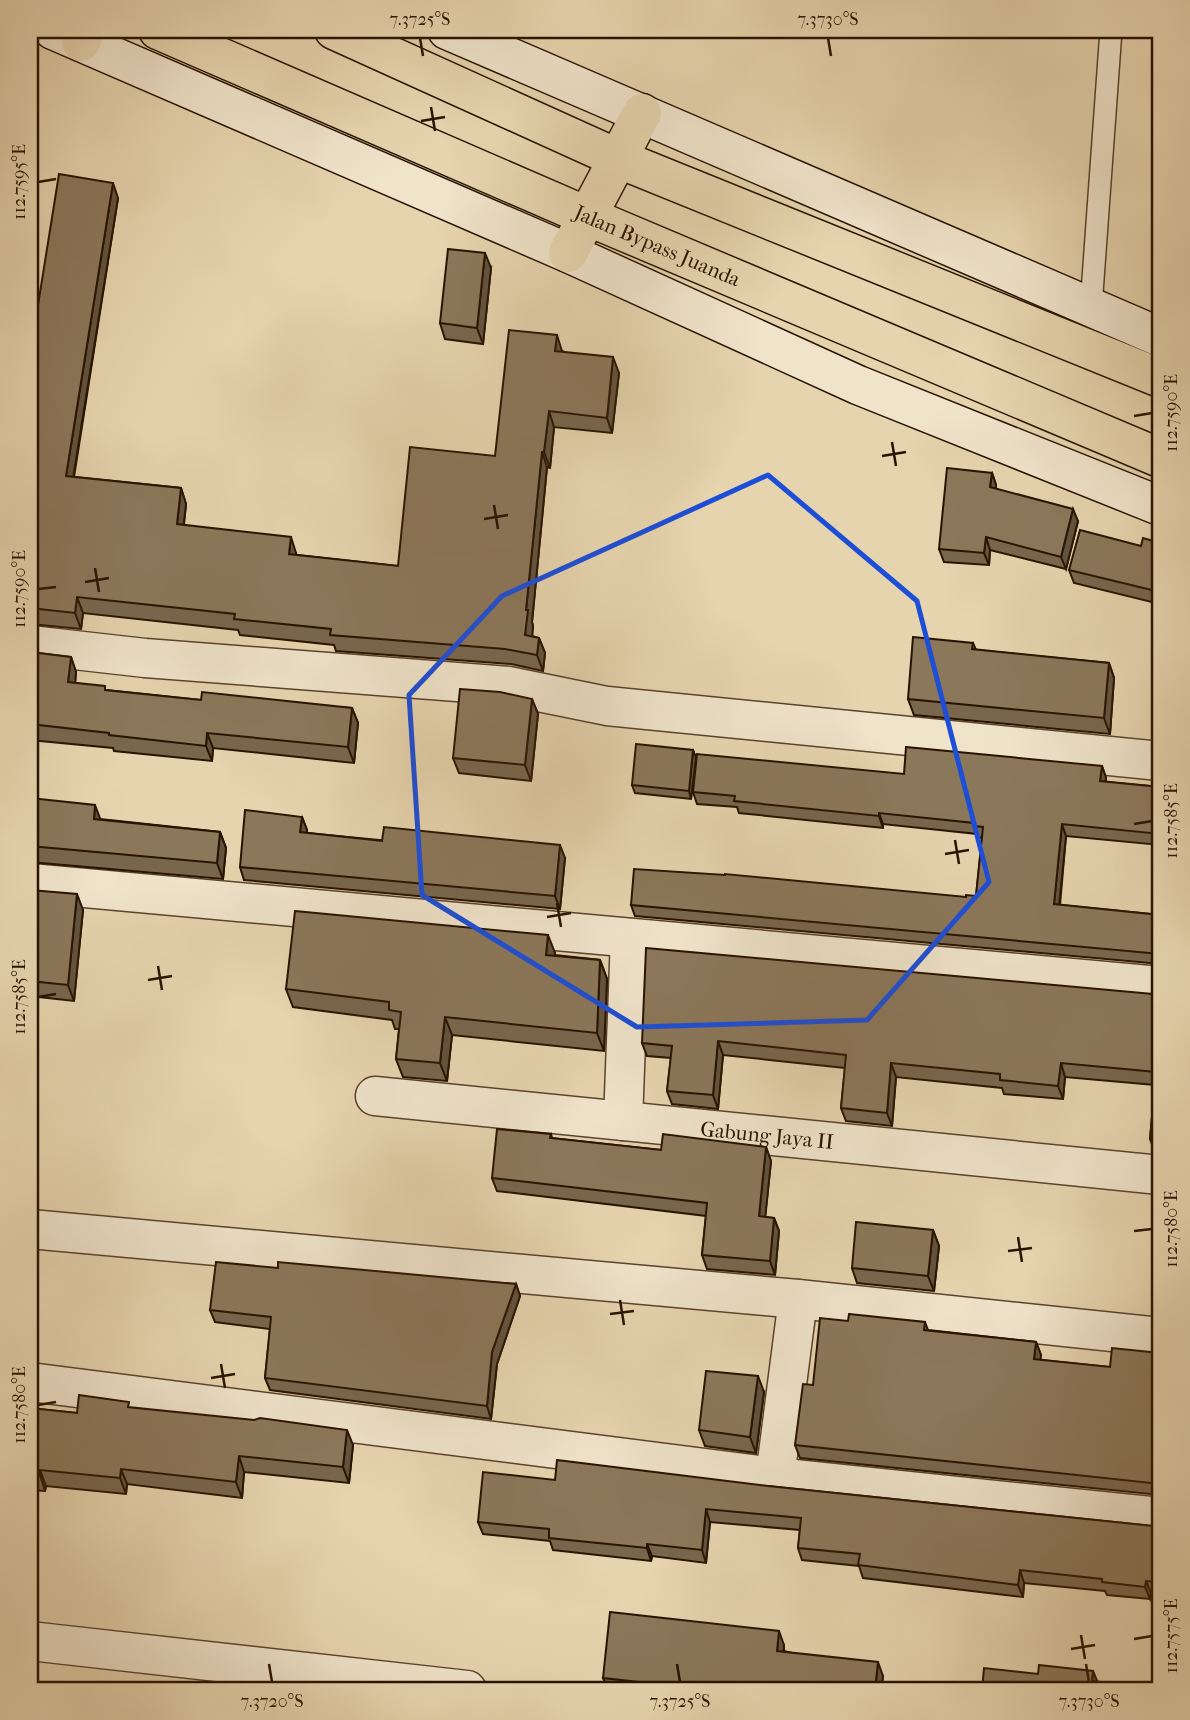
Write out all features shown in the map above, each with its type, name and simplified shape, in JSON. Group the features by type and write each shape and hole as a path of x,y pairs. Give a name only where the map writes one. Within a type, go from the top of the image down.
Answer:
{"highway":[{"name":"Jalan Bypass Juanda","path":"158,30 589,217 1160,458"},
{"path":"334,30 619,159 1160,378"},
{"path":"568,254 642,113"}],"street":[{"path":"447,30 1160,337"},
{"path":"73,34 858,385 1160,506"},
{"path":"30,645 145,658 509,686 607,706 1160,761"},
{"path":"30,883 1160,986"},
{"path":"623,1121 630,938"},
{"name":"Gabung Jaya II","path":"375,1096 1160,1175"},
{"path":"30,1229 797,1299 1160,1337"},
{"path":"775,1477 797,1299"},
{"path":"30,1382 775,1477 1160,1517"},
{"path":"30,1641 467,1690"}],"lane":[{"path":"1091,307 1111,30"}],"highlighted area":[{"path":"768,475 917,601 989,882 867,1020 637,1027 422,895 409,695 502,596"}],"building":[{"path":"59,174 113,183 66,476 181,488 177,524 291,537 289,554 398,566 410,447 495,456 509,330 557,335 555,351 613,357 607,418 549,411 542,452 526,610 525,635 539,638 537,655 505,649 330,635 331,629 234,619 235,614 77,597 75,613 30,608 30,355"},
{"path":"448,249 485,253 477,328 440,323"},
{"path":"947,468 992,473 990,487 1073,509 1061,557 986,537 984,553 939,549"},
{"path":"1080,530 1141,546 1143,538 1160,543 1160,592 1069,570"},
{"path":"913,637 973,643 972,649 1109,663 1104,718 908,699"},
{"path":"30,652 71,657 68,682 105,686 105,690 201,700 202,692 352,708 348,747 207,733 206,746 30,724"},
{"path":"460,689 500,692 532,699 525,765 453,758"},
{"path":"636,744 693,750 689,791 632,785"},
{"path":"906,747 1102,766 1100,781 1160,787 1160,834 1062,824 1054,904 1160,915 1160,954 631,905 634,869 725,874 976,896 983,827 974,826 974,823 734,801 735,796 693,792 697,754 904,774"},
{"path":"30,798 95,805 94,819 220,832 217,863 30,846"},
{"path":"245,810 302,817 300,832 382,841 384,827 560,845 555,896 240,867"},
{"path":"30,890 77,894 68,985 30,981"},
{"path":"295,911 548,935 546,955 600,960 597,1033 445,1017 440,1063 396,1059 401,1012 389,1010 389,1002 286,989"},
{"path":"646,948 1160,993 1160,1142 1150,1139 1156,1072 1061,1063 1058,1086 1000,1080 1000,1074 891,1063 887,1113 841,1108 846,1055 718,1041 713,1095 667,1091 672,1046 642,1043"},
{"path":"497,1129 551,1134 550,1138 661,1150 663,1134 766,1147 759,1216 774,1218 770,1261 702,1255 707,1203 492,1178"},
{"path":"856,1222 933,1230 928,1276 852,1268"},
{"path":"216,1262 278,1268 278,1262 516,1284 492,1352 487,1406 265,1378 271,1317 210,1310"},
{"path":"849,1314 925,1322 924,1330 1036,1342 1034,1359 1110,1367 1112,1348 1160,1353 1160,1484 795,1445 803,1384 813,1385 820,1318 848,1321"},
{"path":"706,1371 758,1376 750,1437 699,1430"},
{"path":"79,1395 129,1402 128,1407 254,1420 260,1418 347,1430 343,1467 239,1456 236,1482 121,1469 120,1478 40,1470 40,1475 30,1475 30,1408 77,1413"},
{"path":"557,1460 768,1486 1160,1525 1160,1582 1146,1581 1145,1587 1102,1582 1102,1579 1020,1570 1018,1585 858,1565 860,1554 798,1548 801,1518 706,1509 702,1550 647,1544 647,1548 549,1538 549,1529 478,1522 483,1472 555,1480"},
{"path":"610,1612 779,1631 777,1651 878,1662 875,1690 657,1690 657,1684 603,1678"},
{"path":"1039,1665 1093,1671 1092,1681 1160,1690 982,1690 984,1668 1038,1674"},
{"path":"189,1682 236,1687 235,1690 188,1690"}]}
